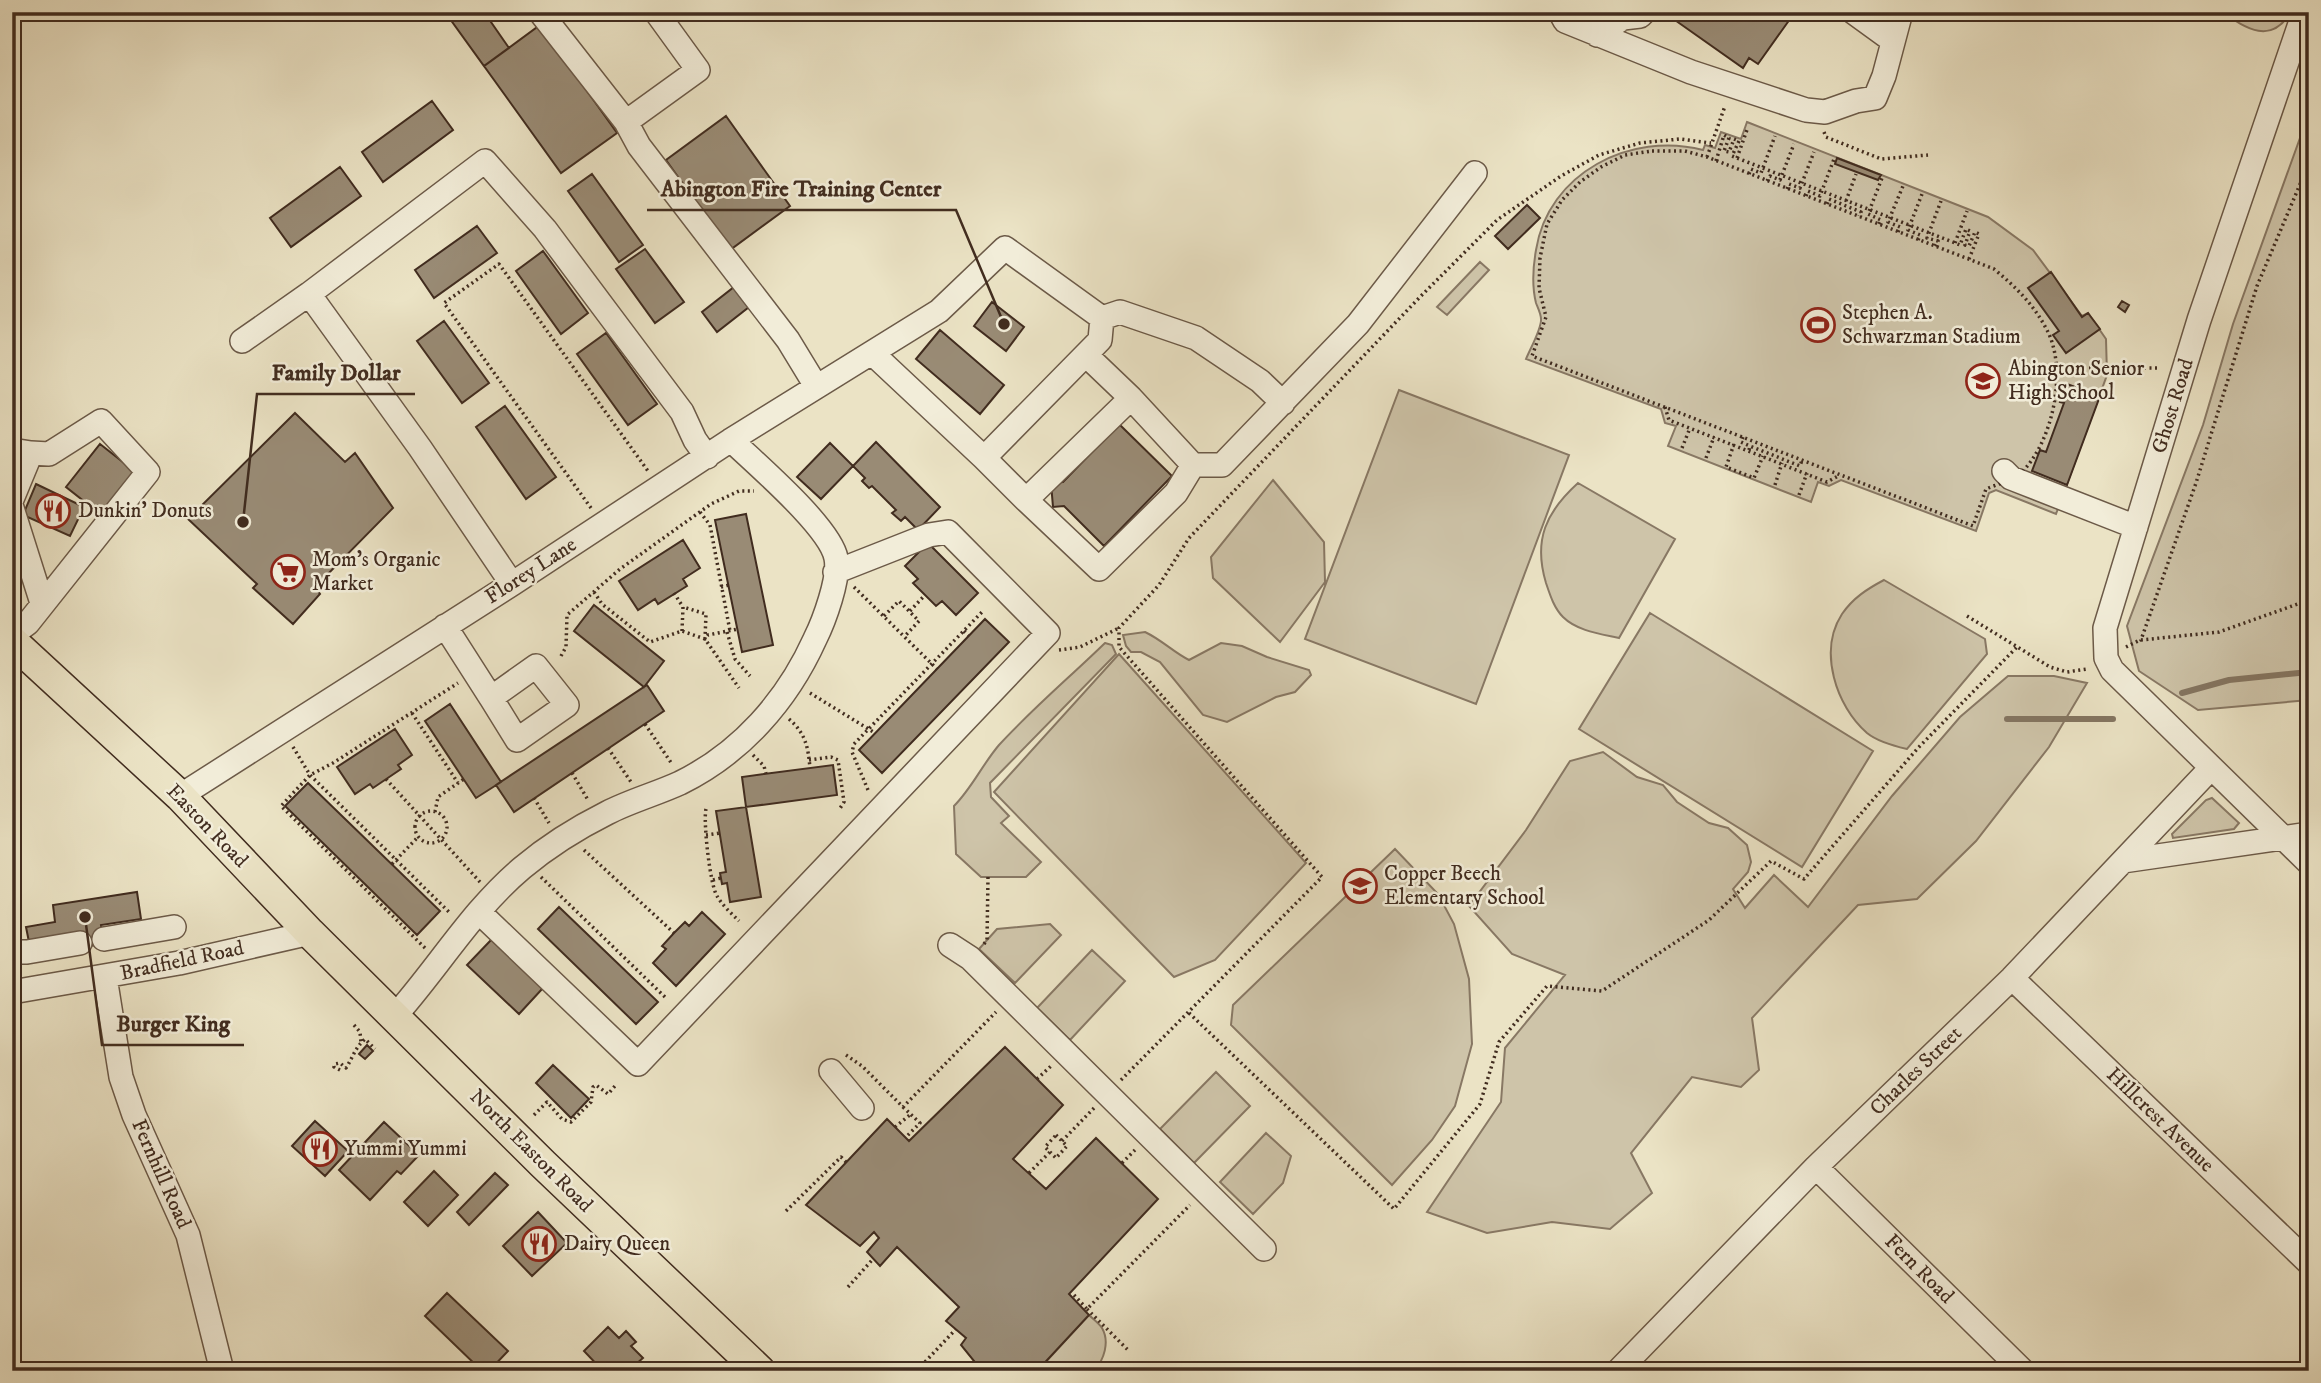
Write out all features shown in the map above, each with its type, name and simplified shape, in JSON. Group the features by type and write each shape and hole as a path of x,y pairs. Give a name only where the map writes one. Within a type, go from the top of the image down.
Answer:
{"main road":[{"name":"Easton Road","path":"12,641 180,796 310,933 395,1016"},
{"name":"North Easton Road","path":"395,1016 543,1164 756,1369"}],"street":[{"path":"540,12 626,122 639,146 788,340 816,386"},
{"path":"626,122 698,70 656,12"},
{"path":"1560,12 1565,20 1597,35 1691,72 1806,110 1825,112 1856,101 1875,98 1884,76 1901,12"},
{"path":"1597,35 1623,18 1640,16 1644,12"},
{"path":"1853,12 1894,41"},
{"name":"Ghost Road","path":"2304,12 2199,320 2105,628 2106,658 2112,670 2309,863"},
{"path":"243,341 485,161 545,229 616,323 682,412 695,440 707,457"},
{"path":"1086,355 1193,465 1222,465 1358,324 1475,173"},
{"name":"Florey Lane","path":"180,796 816,386 939,311 1005,248 1102,318"},
{"path":"309,294 420,448 512,584"},
{"path":"984,458 1100,341 1102,318 1120,312 1196,338 1260,381 1283,403"},
{"path":"877,349 1026,500 1099,569 1176,493 1193,465"},
{"path":"1026,500 1130,398"},
{"path":"12,499 21,452 49,454 101,421 148,472 28,623 12,635"},
{"path":"732,440 818,525 844,579"},
{"path":"2008,475 2136,527"},
{"path":"12,508 42,603"},
{"path":"395,1016 479,912 522,868 568,835 607,813 680,783 718,761 767,718 804,664 844,579 929,535 948,532 1048,633 638,1064 479,912"},
{"path":"445,626 491,698"},
{"name":"Charles Street","path":"1633,1366 1816,1167 2012,978 2211,768"},
{"path":"2123,861 2309,834"},
{"path":"104,939 174,927"},
{"name":"Bradfield Road","path":"12,992 105,977 310,933"},
{"path":"12,952 80,943"},
{"path":"950,945 970,958 1264,1249"},
{"name":"Fernhill Road","path":"105,977 121,1077 134,1115 188,1235 222,1371"},
{"name":"Hillcrest Avenue","path":"2012,978 2309,1262"},
{"path":"838,1063 862,1108"},
{"name":"Fern Road","path":"1816,1167 2023,1371"}],"path":[{"path":"1707,157 1726,104"},
{"path":"1737,158 1748,127"},
{"path":"1825,134 1881,159 1928,155"},
{"path":"1716,161 1724,135 1729,138 1724,151 1729,152 1734,139 1739,141 1732,156 1822,191 1861,212 1859,216"},
{"path":"1749,174 1751,169 1761,173 1775,136"},
{"path":"1028,654 1080,647 1119,628 1159,585 1189,538 1497,220 1561,176 1599,155 1640,143 1680,139 1711,143"},
{"path":"1768,181 1770,176 1780,180 1794,144"},
{"path":"1652,151 1685,151 1716,161 1994,269 2018,288 2034,307 2054,348 2057,389 2054,401 2040,444 2031,461 2019,475 2008,475 1986,489 1973,526 1532,356 1546,317 1539,288 1540,258 1547,224 1562,200 1580,181 1625,155 1652,151"},
{"path":"1787,189 1789,184 1800,188 1814,152"},
{"path":"1806,196 1808,191 1820,196 1834,159 1836,160"},
{"path":"2141,640 2196,483 2257,286 2309,163"},
{"path":"1845,203 1856,174"},
{"path":"1879,224 1881,219 1868,214 1882,178 1880,177"},
{"path":"1898,232 1900,227 1888,222 1903,186"},
{"path":"1918,240 1920,235 1908,230 1922,194"},
{"path":"1827,204 1829,199 1870,209 1960,245 1966,229 1970,231 1965,245 1969,246 1975,232 1979,234 1969,259"},
{"path":"1935,246 1938,242 1927,238 1941,201"},
{"path":"1955,243 1967,211"},
{"path":"591,508 444,303 499,264 648,471"},
{"path":"2056,368 2160,368"},
{"path":"1665,407 1669,420 1800,466 1802,460"},
{"path":"1682,448 1690,428"},
{"path":"1706,458 1714,437"},
{"path":"1743,438 1741,442 1763,456 1828,482 1840,475"},
{"path":"1734,444 1726,467 1754,478 1763,456"},
{"path":"1775,485 1782,463"},
{"path":"1799,495 1807,473"},
{"path":"561,656 566,647 567,615 593,592 711,504 739,491 760,491"},
{"path":"700,513 710,526 735,659 750,676"},
{"path":"844,579 937,669"},
{"path":"721,587 729,585"},
{"path":"593,592 601,604 650,642 682,631 705,639"},
{"path":"674,593 683,607 682,631"},
{"path":"909,611 925,595"},
{"path":"2126,647 2141,640 2219,632 2309,600"},
{"path":"884,616 899,601 919,621 905,636"},
{"path":"683,607 706,614 705,639 738,688"},
{"path":"868,790 852,752 854,744 982,612"},
{"path":"1967,616 2050,667 2067,672 2087,669"},
{"path":"1062,1140 1322,877 1119,647 1119,628"},
{"path":"705,639 708,635 738,629"},
{"path":"964,631 969,636"},
{"path":"1189,1012 1394,1209 1480,1104 1499,1042 1547,986 1602,991 1709,920 1771,860 1804,879 1918,748 2017,647"},
{"path":"426,949 281,806 310,775 475,673"},
{"path":"808,692 875,733"},
{"path":"901,695 907,701"},
{"path":"412,713 458,783"},
{"path":"787,718 799,728 807,741 810,768"},
{"path":"645,724 673,766"},
{"path":"291,743 310,775 453,915"},
{"path":"608,748 632,784"},
{"path":"752,754 764,766 766,774"},
{"path":"809,760 831,757 838,760 844,802 839,810"},
{"path":"572,773 590,804"},
{"path":"386,779 482,884"},
{"path":"435,812 438,797 464,779"},
{"path":"534,798 552,828"},
{"path":"706,808 706,835 715,894 739,921"},
{"path":"427,811 442,816 447,830 441,839 432,844 418,837 414,827 420,815 427,811"},
{"path":"706,835 720,833"},
{"path":"392,864 418,837"},
{"path":"583,848 674,933"},
{"path":"541,877 666,998"},
{"path":"979,949 987,940 988,877"},
{"path":"713,880 721,878"},
{"path":"902,1107 1010,998"},
{"path":"354,1025 360,1032 360,1043"},
{"path":"341,1070 332,1065 337,1062 346,1068 354,1056 355,1048 365,1039 374,1049"},
{"path":"838,1063 862,1066 920,1123 906,1137"},
{"path":"534,1115 547,1102 562,1119 571,1122 591,1102 596,1084 608,1094 615,1086"},
{"path":"895,1127 911,1114"},
{"path":"1056,1135 1067,1146 1056,1158 1050,1152 1045,1147 1056,1135"},
{"path":"1029,1173 1050,1152"},
{"path":"786,1211 841,1157 846,1162"},
{"path":"1087,1309 1204,1190"},
{"path":"848,1287 873,1259"},
{"path":"1074,1295 1129,1351"},
{"path":"925,1362 956,1329"}],"shaded area":[{"path":"2222,12 2291,12 2275,28 2258,31"},
{"path":"2309,113 2309,700 2198,710 2139,671 2127,626 2203,425 2233,324"},
{"name":"Stephen A. Schwarzman Stadium","path":"1747,122 1988,217 2033,250 2082,316 2088,313 2106,339 2107,375 2056,514 1996,490 1989,493 1976,531 1841,480 1829,486 1818,482 1811,502 1668,446 1676,426 1665,423 1661,409 1526,359 1541,323 1534,290 1536,250 1544,223 1557,199 1575,180 1597,164 1622,153 1648,147 1676,146 1703,150 1705,145 1715,148 1721,132 1741,139"},
{"path":"1480,262 1489,270 1447,315 1437,307"},
{"path":"1399,390 1569,455 1476,704 1305,639"},
{"path":"1273,480 1324,542 1325,582 1280,642 1213,578 1211,557"},
{"path":"1578,483 1675,539 1619,638 1575,626 1563,617 1553,601 1542,568 1542,540 1550,516"},
{"path":"1884,580 1985,639 1987,654 1907,749 1876,739 1856,722 1839,693 1831,661 1831,644 1842,614 1861,594"},
{"path":"1650,613 1873,751 1802,867 1579,729"},
{"path":"1145,632 1189,660 1221,643 1242,646 1309,670 1311,675 1295,692 1276,697 1227,722 1203,715 1160,662 1141,652 1131,652 1123,635"},
{"path":"1105,643 1112,645 1116,654 990,783 991,797 1009,816 1001,823 1041,862 1026,877 981,877 956,854 954,806 999,745"},
{"path":"1119,654 1306,863 1215,960 1174,977 994,792"},
{"path":"2008,676 2054,676 2087,683 2049,747 1976,841 1917,899 1858,905 1752,1018 1759,1070 1741,1087 1692,1077 1631,1153 1652,1193 1610,1229 1552,1222 1487,1233 1427,1212 1501,1102 1505,1048 1565,975 1512,954 1469,906 1526,830 1570,761 1603,752 1637,777 1663,785 1677,802 1709,823 1728,828 1747,845 1751,862 1748,872 1733,889 1745,908 1774,875 1808,907 1892,796 1960,717"},
{"path":"2212,798 2239,823 2234,829 2173,838 2172,834 2206,800"},
{"path":"1395,849 1438,894 1454,924 1469,979 1472,1044 1455,1106 1432,1140 1392,1185 1231,1025 1233,1005"},
{"path":"1050,924 1061,935 1015,983 979,949 997,929"},
{"path":"1092,950 1125,981 1070,1040 1037,1008"},
{"path":"1216,1072 1250,1106 1194,1163 1160,1129"},
{"path":"1266,1133 1291,1156 1283,1183 1253,1214 1220,1182"},
{"path":"1089,1315 1101,1326 1106,1339 1105,1351 1098,1367 1094,1371 1047,1371 1042,1366"}],"building":[{"path":"445,12 484,12 509,48 484,66"},
{"path":"1675,12 1795,12 1758,64 1749,58 1743,68 1672,18"},
{"path":"540,25 617,133 561,173 484,66"},
{"path":"432,101 453,130 383,182 362,152"},
{"path":"726,116 790,206 730,250 666,160"},
{"path":"1837,158 1881,175 1878,180 1835,164"},
{"path":"340,167 361,196 291,247 270,218"},
{"path":"592,174 643,245 619,262 568,191"},
{"path":"1527,205 1540,218 1508,249 1495,236"},
{"path":"477,226 497,253 434,298 415,270"},
{"path":"645,249 684,302 655,323 616,269"},
{"path":"543,251 588,313 561,334 516,271"},
{"path":"2051,272 2082,317 2088,313 2100,329 2066,353 2053,335 2059,331 2028,288"},
{"path":"734,287 749,307 717,332 702,312"},
{"path":"2122,301 2129,305 2125,312 2118,307"},
{"path":"992,302 1024,327 1006,351 974,326"},
{"path":"444,321 489,383 462,403 417,341"},
{"path":"940,330 1004,385 980,414 916,359"},
{"path":"606,333 657,404 628,425 577,354"},
{"path":"2067,384 2100,396 2067,485 2032,471 2040,450 2046,452 2064,403 2060,402"},
{"path":"505,406 556,477 526,499 476,427"},
{"path":"295,413 345,462 355,453 393,508 315,587 320,594 293,624 253,588 257,584 188,519"},
{"path":"1119,424 1172,476 1104,546 1064,506 1053,507 1051,483 1063,482"},
{"path":"876,442 940,507 918,530 905,517 901,521 892,513 896,510 872,486 869,488 862,481 865,478 853,466"},
{"path":"830,443 853,466 821,499 797,477"},
{"path":"100,444 138,474 104,517 66,487"},
{"name":"Dunkin' Donuts","path":"36,484 84,507 70,536 23,515"},
{"path":"746,514 773,645 742,652 715,520"},
{"path":"683,540 700,568 683,579 687,586 658,604 655,599 638,610 619,581"},
{"path":"928,543 978,593 956,615 942,601 936,606 913,583 918,579 905,566"},
{"path":"594,605 664,661 644,687 574,631"},
{"path":"985,619 1009,642 882,773 859,750"},
{"path":"647,685 664,711 514,812 496,785"},
{"path":"450,704 501,782 476,798 425,721"},
{"path":"395,729 412,755 398,765 401,769 373,788 370,784 355,794 337,767"},
{"path":"833,765 837,795 746,807 742,777"},
{"path":"308,783 440,911 417,935 285,806"},
{"path":"746,807 761,897 730,902 727,883 722,884 720,873 726,872 716,811"},
{"path":"137,892 141,919 101,925 104,944 81,947 29,942 26,927 55,922 53,905"},
{"path":"559,907 658,1002 636,1024 538,929"},
{"path":"702,912 725,934 676,986 653,963 666,949 662,946 674,933 685,922 689,926"},
{"path":"492,939 543,988 519,1014 467,965"},
{"path":"367,1045 373,1051 365,1059 359,1054"},
{"path":"1005,1047 1063,1105 1013,1159 1046,1189 1096,1138 1158,1199 1069,1294 1089,1315 1037,1371 982,1371 961,1345 966,1338 946,1321 959,1307 897,1247 880,1266 867,1252 879,1238 874,1232 860,1246 806,1205 887,1119 909,1141"},
{"path":"553,1065 589,1099 571,1118 536,1083"},
{"name":"Yummi Yummi","path":"315,1121 348,1151 325,1176 292,1146"},
{"path":"384,1122 419,1155 401,1174 397,1171 370,1200 339,1170"},
{"path":"434,1171 458,1195 428,1226 404,1202"},
{"path":"495,1173 508,1185 469,1225 457,1212"},
{"path":"538,1212 567,1243 532,1276 503,1246"},
{"path":"447,1293 508,1351 489,1371 482,1371 425,1316"},
{"path":"608,1327 619,1338 626,1331 636,1342 631,1346 643,1358 635,1365 639,1371 603,1371 584,1351"}],"waterway":[{"path":"2182,693 2229,680 2309,672"},
{"path":"2007,719 2113,719"}],"place":[{"name":"Abington Fire Training Center","path":"1004,324"},
{"name":"Stephen A. Schwarzman Stadium","path":"1818,325"},
{"name":"Abington Senior High School","path":"1983,381"},
{"name":"Dunkin' Donuts","path":"53,511"},
{"name":"Family Dollar","path":"243,522"},
{"name":"Mom's Organic Market","path":"288,572"},
{"name":"Copper Beech Elementary School","path":"1360,886"},
{"name":"Burger King","path":"85,917"},
{"name":"Yummi Yummi","path":"320,1149"},
{"name":"Dairy Queen","path":"539,1244"}]}
